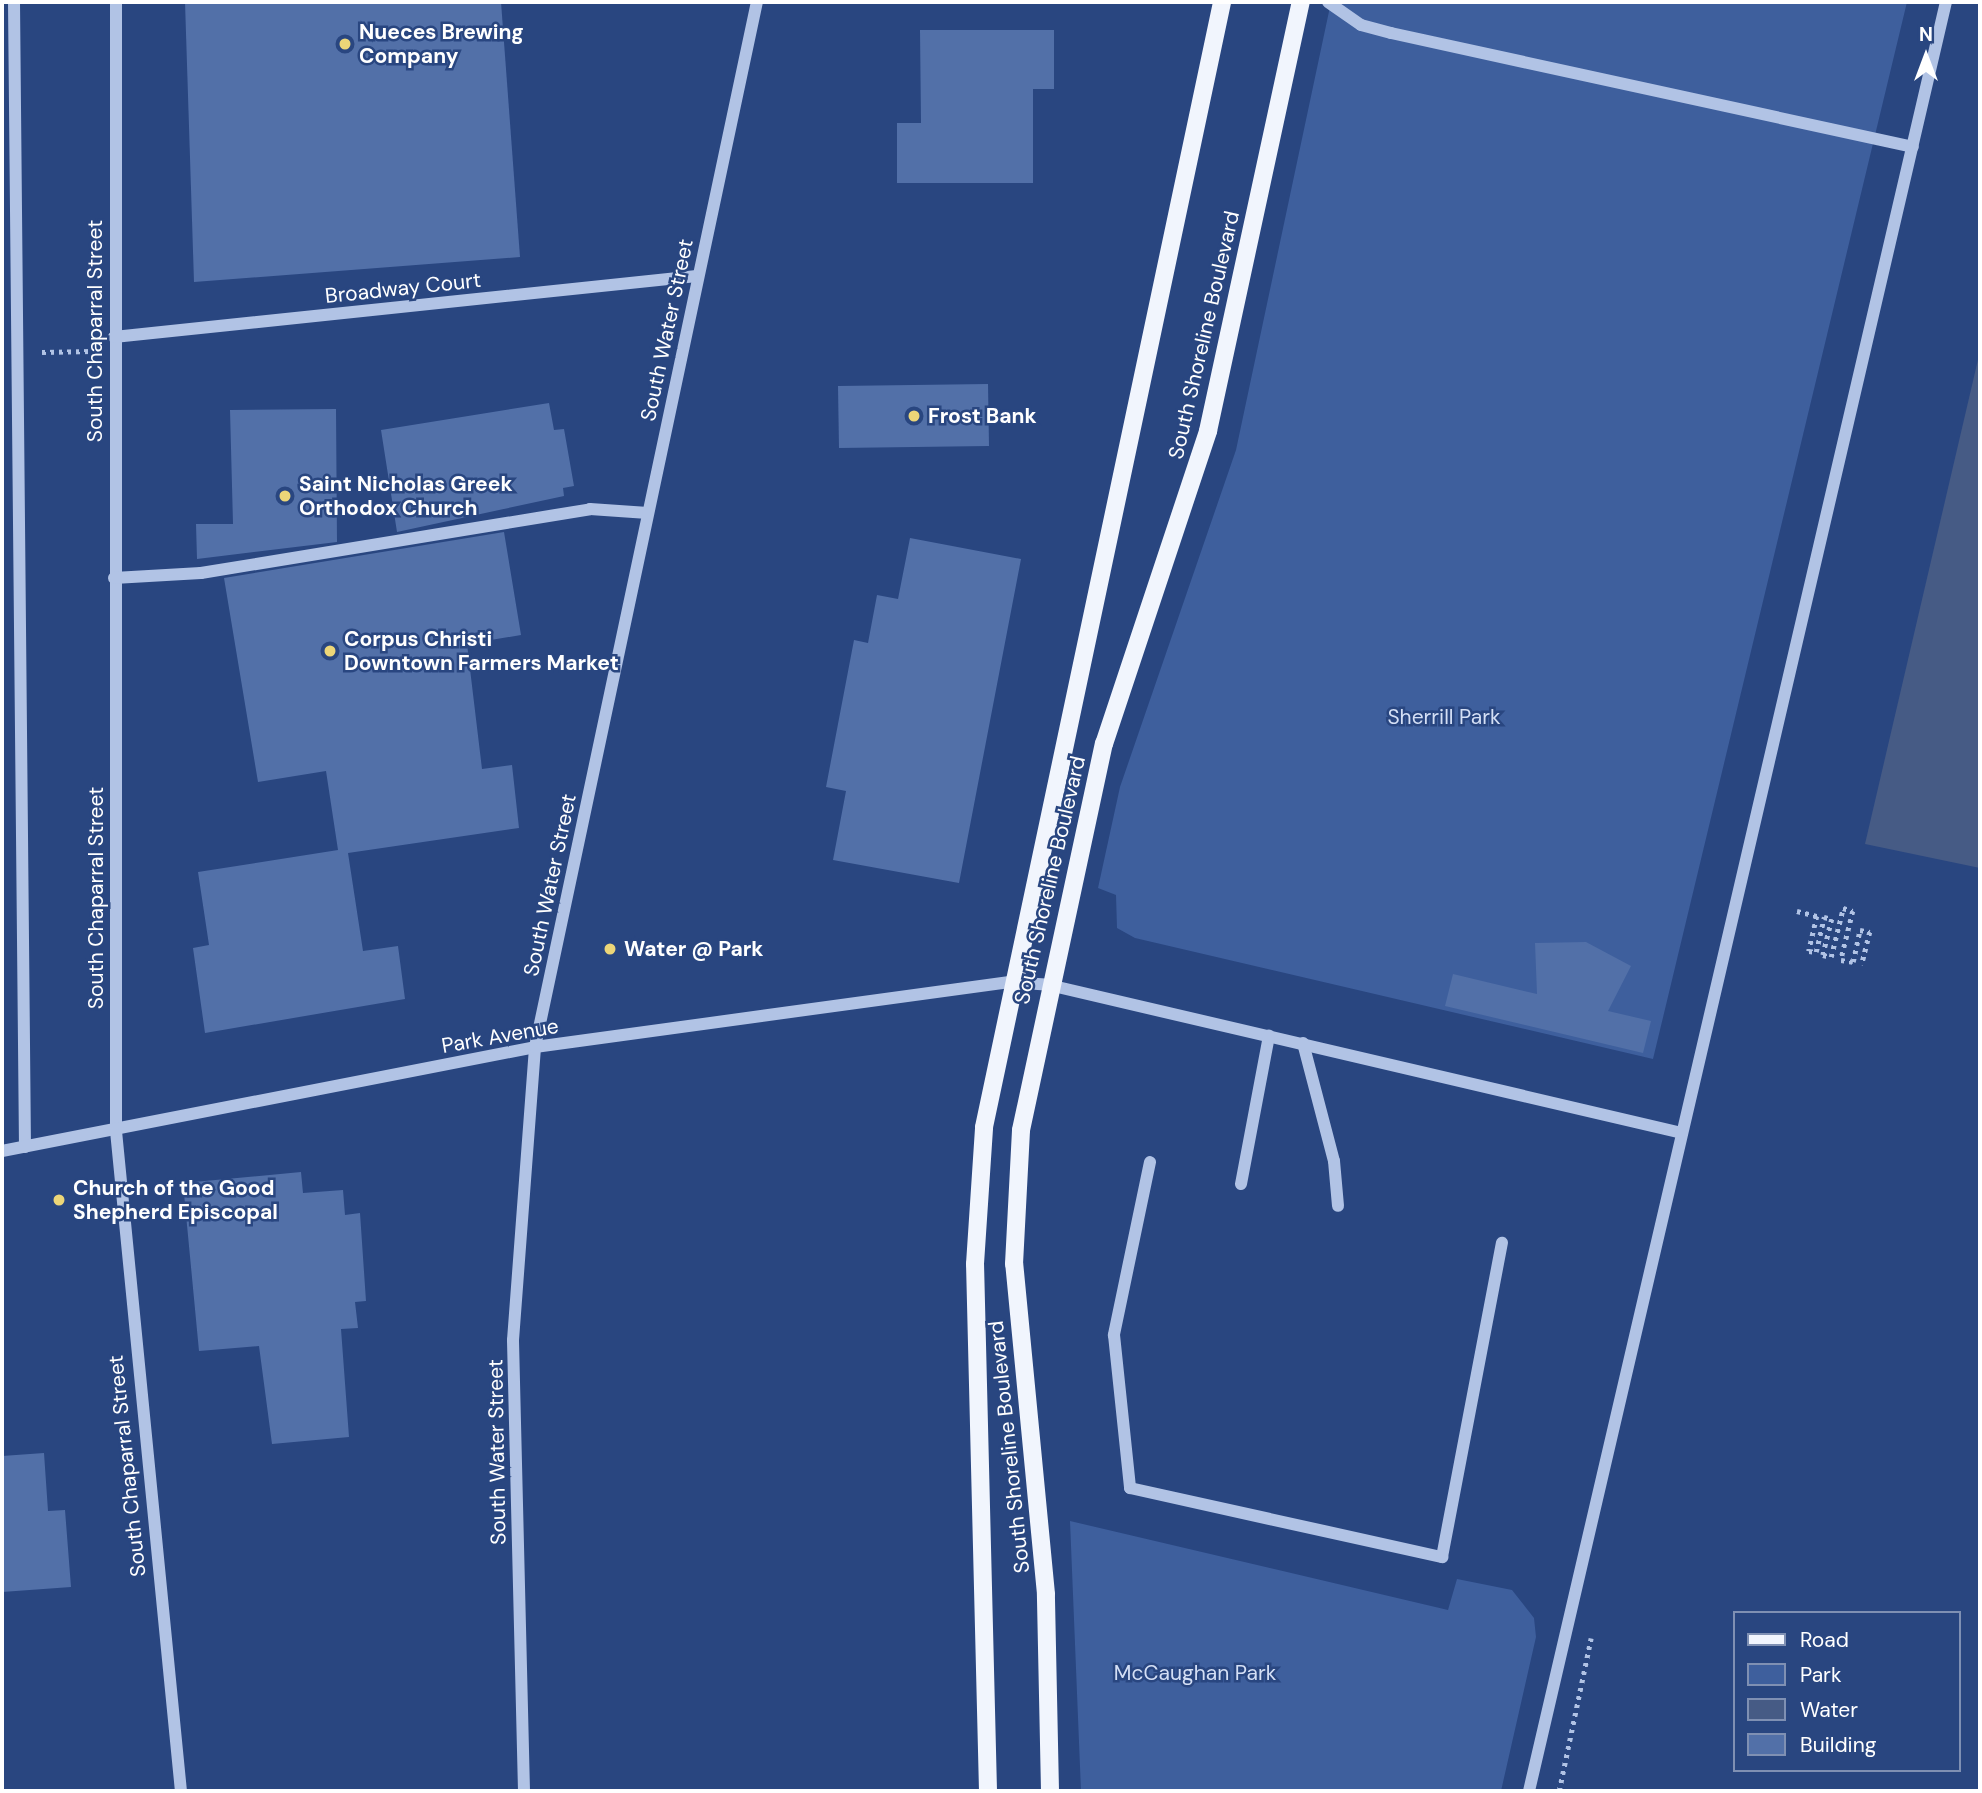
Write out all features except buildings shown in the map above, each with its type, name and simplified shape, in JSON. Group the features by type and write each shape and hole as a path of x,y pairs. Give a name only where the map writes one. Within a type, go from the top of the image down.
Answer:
{"main road":[{"name":"South Shoreline Boulevard","path":"988,1791 976,1237 984,1127 1010,982 1222,2"},
{"name":"South Shoreline Boulevard","path":"1050,1791 1046,1594 1012,1203 1049,985 1104,744 1208,431 1301,2"}],"street":[{"path":"14,2 24,1147"},
{"name":"South Chaparral Street","path":"116,2 116,1131 181,1791"},
{"name":"South Water Street","path":"524,1791 513,1340 535,1047 757,2"},
{"path":"1328,2 1362,25 1391,33 1913,147"},
{"path":"1529,1791 1946,2"},
{"name":"Broadway Court","path":"114,344 697,276"},
{"path":"114,578 201,573 586,510 648,513"},
{"name":"Park Avenue","path":"2,1150 116,1131 535,1047 1010,982 1049,985 1682,1133"},
{"path":"1241,1184 1269,1036"},
{"path":"1303,1044 1334,1161 1338,1206"},
{"path":"1150,1163 1114,1335 1130,1489 1442,1557 1502,1243"}],"path":[{"path":"17,352 114,344"},
{"path":"1797,911 1817,916 1808,951 1816,952 1824,917 1832,919 1823,955 1831,957 1843,908 1853,911 1842,960 1853,962 1860,930 1870,932 1862,965"}],"green space":[{"name":"Sherrill Park","path":"1331,2 1907,2 1653,1059 1135,938 1117,928 1116,895 1098,888 1120,787 1236,450"},
{"name":"McCaughan Park","path":"1070,1521 1448,1610 1457,1579 1512,1590 1534,1618 1536,1637 1501,1791 1081,1791"}],"water":[{"path":"1980,351 1980,868 1865,844"}],"place":[{"name":"Nueces Brewing Company","path":"345,44"},
{"name":"Frost Bank","path":"914,416"},
{"name":"Saint Nicholas Greek Orthodox Church","path":"285,496"},
{"name":"Corpus Christi Downtown Farmers Market","path":"330,651"},
{"name":"Water @ Park","path":"610,949"},
{"name":"Church of the Good Shepherd Episcopal","path":"59,1200"}]}
